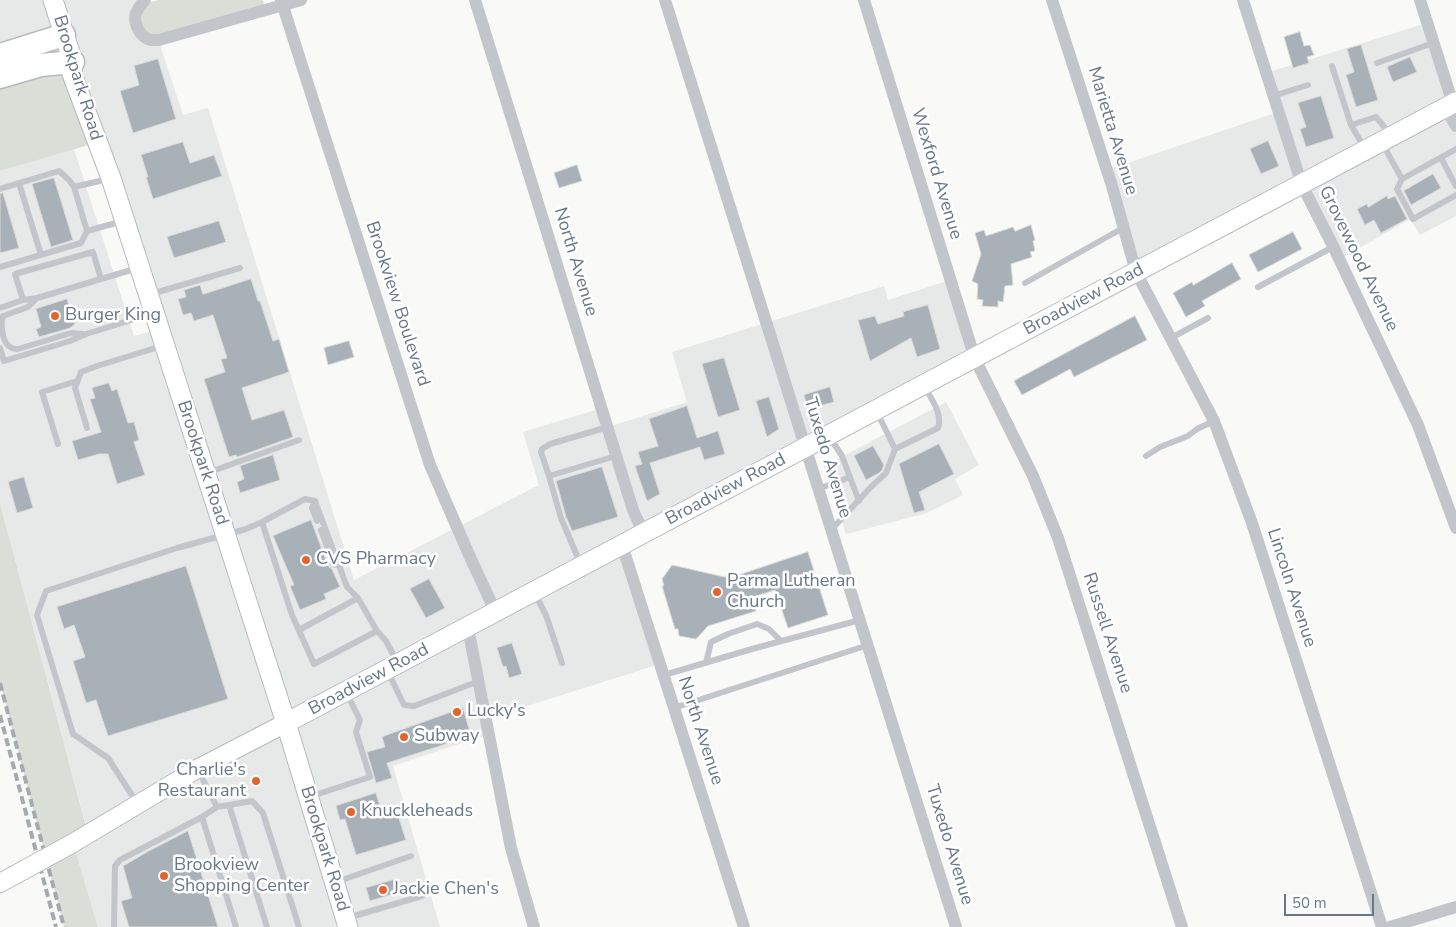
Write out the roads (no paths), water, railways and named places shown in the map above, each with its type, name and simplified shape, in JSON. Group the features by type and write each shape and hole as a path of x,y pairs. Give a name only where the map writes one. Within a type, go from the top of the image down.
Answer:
{"highway":[{"path":"0,56 64,35"},
{"path":"0,77 41,66 73,62"}],"main road":[{"name":"Brookpark Road","path":"53,0 73,62 72,74 111,178 286,724 345,924"},
{"name":"Broadview Road","path":"0,883 197,769 393,668 1452,105"}],"street":[{"path":"145,0 135,15 141,34 150,40 159,40 282,3 301,0"},
{"name":"North Avenue","path":"475,0 634,510 644,534"},
{"name":"Tuxedo Avenue","path":"665,0 956,927"},
{"name":"Wexford Avenue","path":"864,0 975,359"},
{"name":"Marietta Avenue","path":"1052,0 1112,186 1136,272"},
{"name":"Grovewood Avenue","path":"1243,0 1302,185 1418,425 1456,528"},
{"path":"1420,0 1452,105 1456,126"},
{"name":"Brookview Boulevard","path":"282,3 430,465 496,613"},
{"name":"Lincoln Avenue","path":"1136,272 1214,421 1252,523 1382,927"},
{"name":"Russell Avenue","path":"975,359 1033,476 1058,538 1182,927"},
{"name":"North Avenue","path":"622,545 744,927"},
{"path":"468,628 511,848 534,927"},
{"path":"1390,927 1456,907"}],"lane":[{"path":"1377,63 1433,42"},
{"path":"1332,66 1351,125 1380,143"},
{"path":"1273,96 1308,85"},
{"path":"1351,125 1376,118 1380,143 1402,179"},
{"path":"1456,149 1402,179 1397,189 1413,219 1456,195"},
{"path":"1441,158 1456,186"},
{"path":"0,189 59,171 74,187 87,231 81,243 0,267"},
{"path":"74,187 111,178"},
{"path":"19,183 41,255"},
{"path":"87,231 124,220"},
{"path":"1025,283 1124,228"},
{"path":"1258,287 1333,247"},
{"path":"22,300 15,274 93,252 101,279"},
{"path":"0,308 139,267"},
{"path":"148,295 240,268"},
{"path":"38,298 28,307 3,316 1,326 9,347 18,349 71,333 86,334"},
{"path":"0,348 4,361 70,342 86,334 154,313"},
{"path":"1171,338 1208,318"},
{"path":"87,428 75,388 81,372 164,345"},
{"path":"58,444 42,392 77,382"},
{"path":"894,449 938,428 940,421 936,408 924,386"},
{"path":"831,530 886,473 894,449 876,411"},
{"path":"1146,456 1160,447 1188,436 1197,429 1214,421"},
{"path":"582,567 561,518 541,452 542,449 550,444 608,427"},
{"path":"828,436 842,456 859,500"},
{"path":"206,474 299,440"},
{"path":"549,476 617,455"},
{"path":"818,489 850,477"},
{"path":"138,804 108,758 73,734 37,615 46,591 177,548 246,529 305,499 315,501"},
{"path":"315,501 312,508 317,521"},
{"path":"315,501 347,587 358,598 377,631 386,641 404,705 414,706 479,681"},
{"path":"262,522 292,615 314,664 377,631"},
{"path":"321,530 333,564 340,566"},
{"path":"534,593 546,615 562,663"},
{"path":"299,630 358,598"},
{"path":"664,675 860,620"},
{"path":"706,663 711,642 757,624 769,629 781,641"},
{"path":"674,708 868,645"},
{"path":"308,797 370,777 356,732 360,720 346,692"},
{"path":"197,769 217,807"},
{"path":"114,927 114,866 120,860 217,807 252,801 263,813 299,927"},
{"path":"229,805 267,927"},
{"path":"202,816 236,927"},
{"path":"334,882 411,856"},
{"path":"345,924 422,896"}],"railway":[{"path":"0,683 64,927"},
{"path":"0,715 56,927"}],"place":[{"name":"Burger King","path":"55,316"},
{"name":"CVS Pharmacy","path":"306,560"},
{"name":"Parma Lutheran Church","path":"717,592"},
{"name":"Lucky's","path":"457,712"},
{"name":"Subway","path":"404,737"},
{"name":"Charlie's Restaurant","path":"256,781"},
{"name":"Knuckleheads","path":"351,812"},
{"name":"Brookview Shopping Center","path":"164,876"},
{"name":"Jackie Chen's","path":"383,890"}]}
